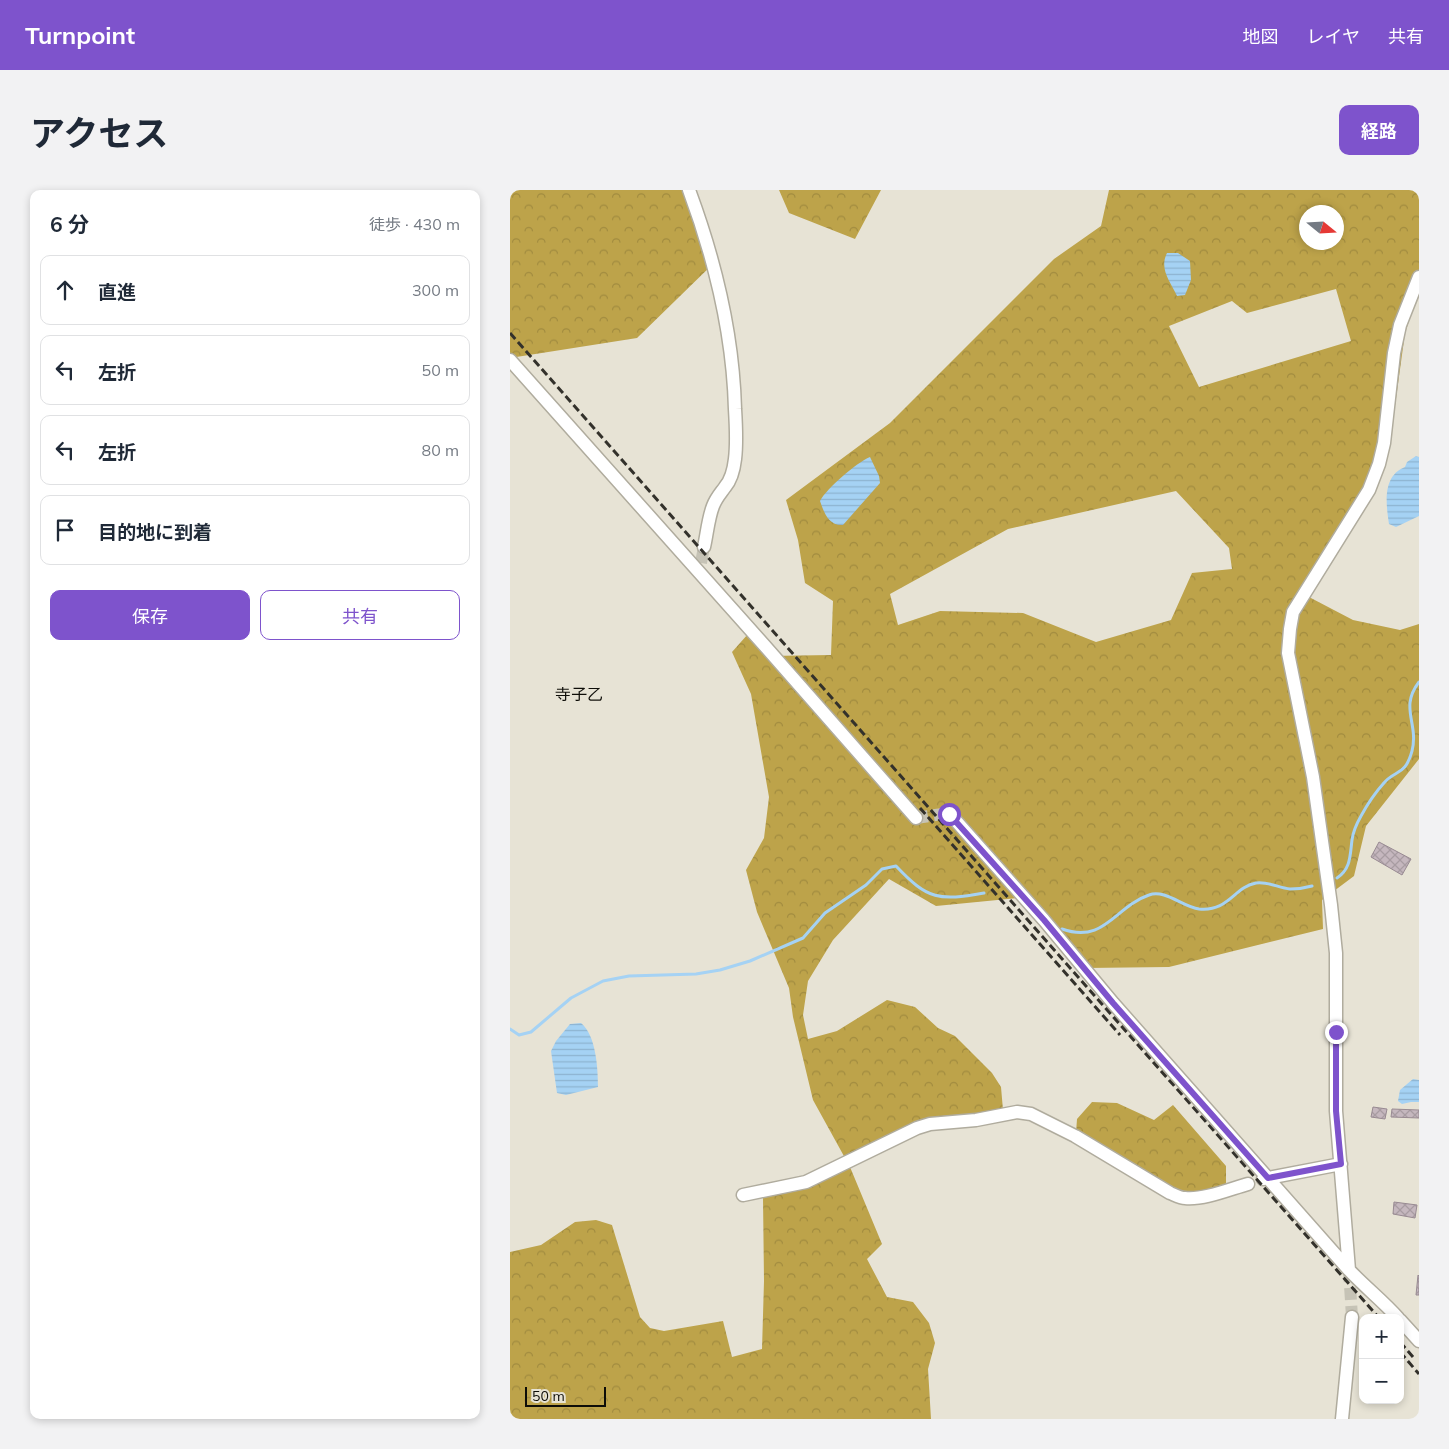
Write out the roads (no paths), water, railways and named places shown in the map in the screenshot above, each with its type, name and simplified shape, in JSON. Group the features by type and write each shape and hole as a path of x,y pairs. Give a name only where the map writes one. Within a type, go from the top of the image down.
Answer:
{"street":[{"path":"689,190 716,273 731,352 734,383 735,458 731,476 725,487 718,494 712,508 704,547"},
{"path":"1349,1270 1336,1111 1336,953 1313,777 1288,653 1293,612 1369,490 1379,464 1384,443 1394,353 1400,324 1419,276"},
{"path":"510,360 700,567 916,818"},
{"path":"949,814 1044,920 1113,1003 1266,1178 1349,1270 1395,1314"},
{"path":"743,1195 812,1180 918,1128 930,1124 976,1120 1017,1112 1031,1114 1076,1136 1170,1193 1183,1198 1192,1199 1248,1184"},
{"path":"1266,1178 1341,1164"},
{"path":"1342,1419 1352,1317"},
{"path":"1404,1324 1419,1341"}],"water":[{"path":"1167,253 1178,253 1190,261 1191,280 1185,295 1177,296 1166,275 1164,264"},
{"path":"1416,456 1419,457 1419,516 1396,527 1389,524 1387,491 1392,477"},
{"path":"870,457 879,476 880,483 843,525 834,523 825,514 820,501 842,476"},
{"path":"581,1023 590,1035 593,1044 597,1062 598,1087 566,1095 557,1093 551,1051 556,1041 570,1024"},
{"path":"1413,1079 1419,1080 1419,1102 1402,1104 1398,1101 1400,1090"}],"waterway":[{"path":"1337,878 1347,866 1354,831 1366,808 1387,779 1403,769 1409,759 1413,741 1410,700 1419,682"},
{"path":"510,1029 519,1035 531,1032 571,998 603,981 629,976 696,974 720,970 750,961 803,938 825,913 866,885 882,869 896,866 917,886 935,895 956,897 984,893"},
{"path":"1062,929 1089,932 1099,928 1127,907 1149,895 1161,894 1193,908 1209,909 1217,907 1248,885 1256,883 1290,889 1312,886"}],"tunnel":[{"path":"701,563 704,547"},
{"path":"916,818 949,813"},
{"path":"1349,1270 1352,1317"}],"railway":[{"path":"510,333 1375,1314"},
{"path":"920,808 1120,1035"},
{"path":"1404,1347 1413,1357"},
{"path":"1404,1357 1419,1374"}],"district":[{"name":"寺子乙","path":"579,694"}]}
